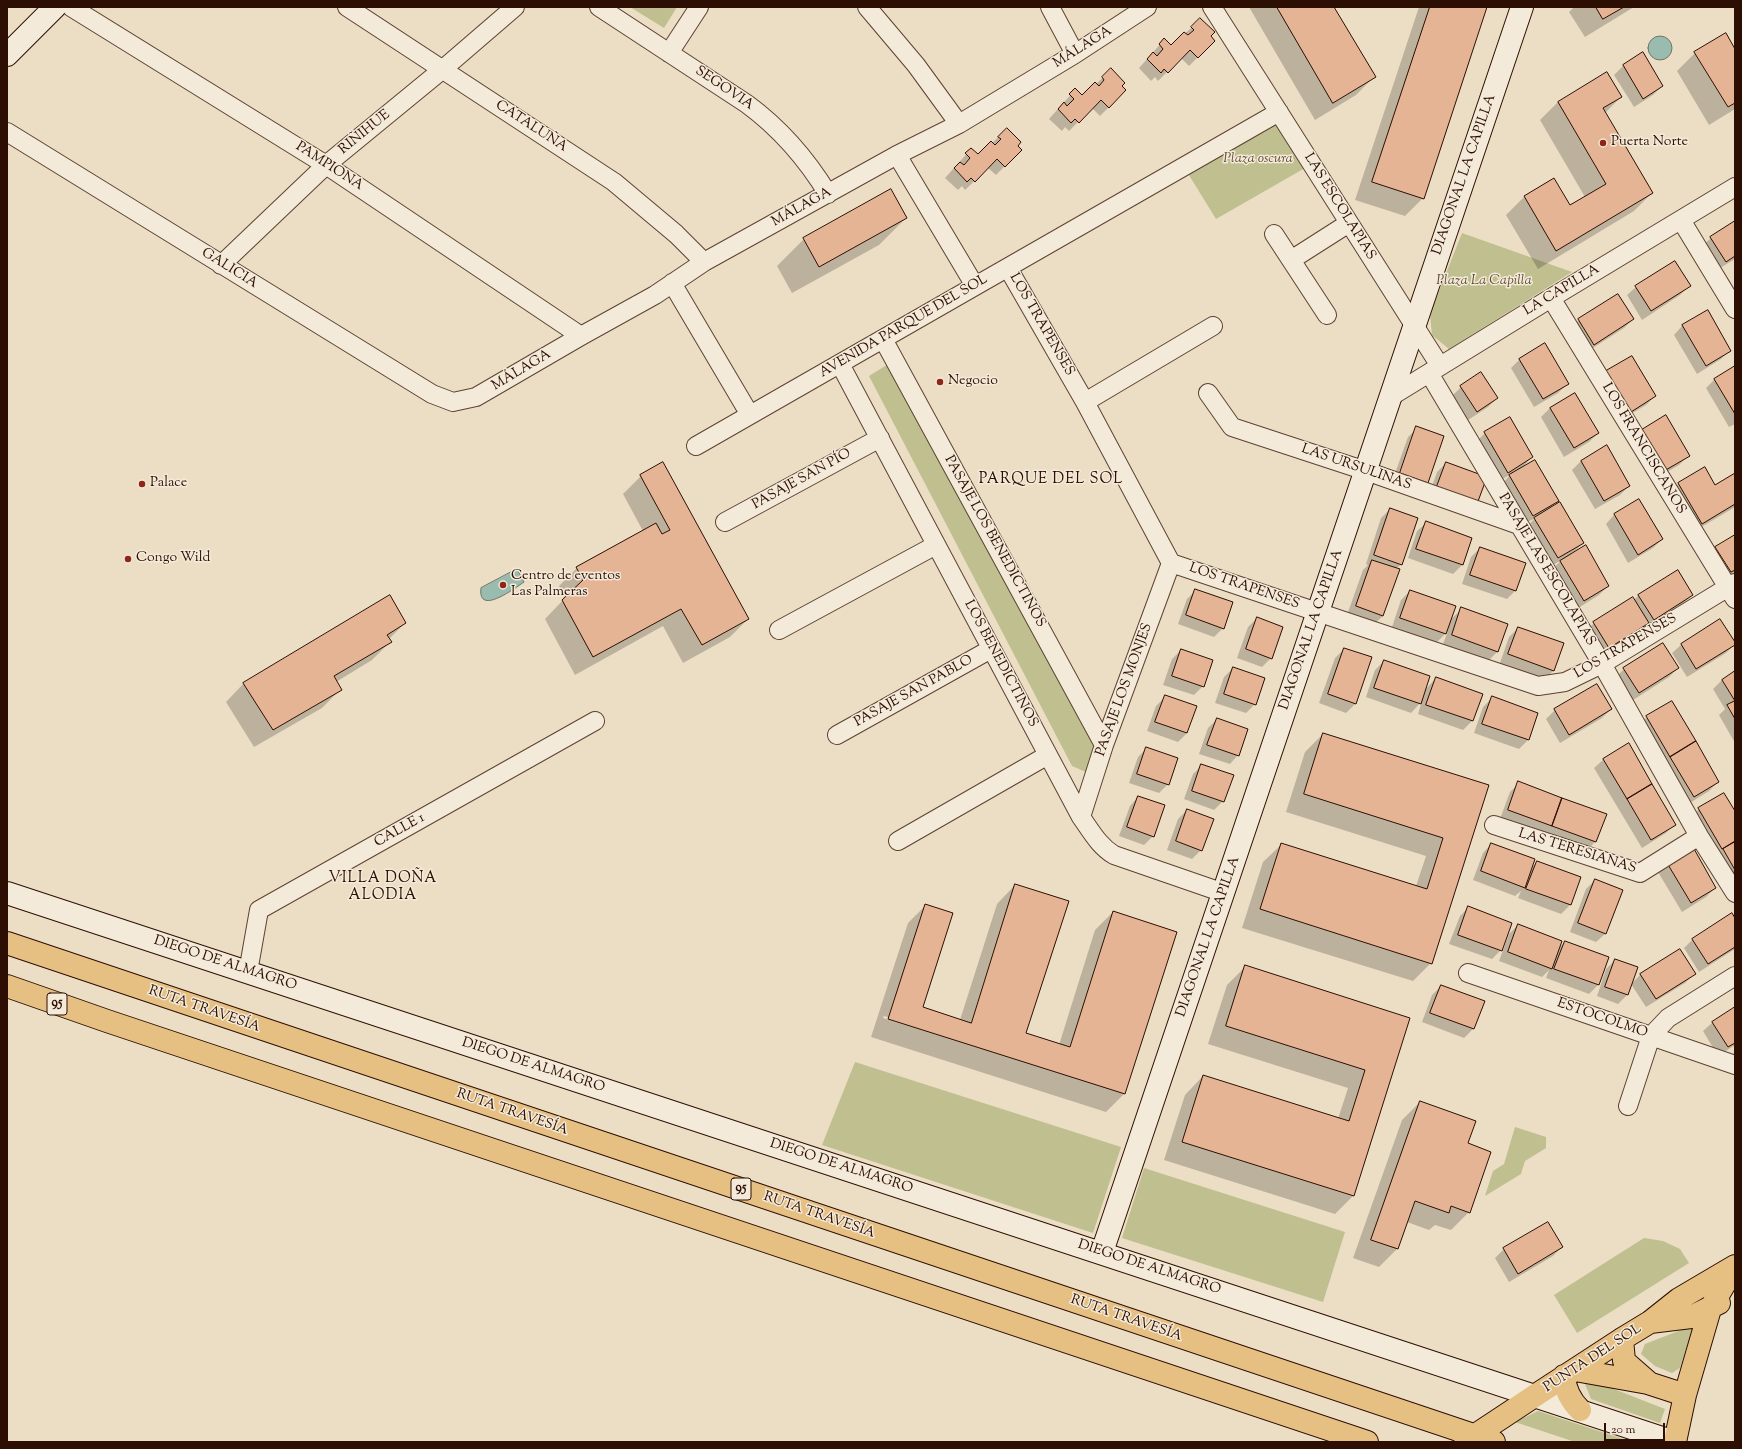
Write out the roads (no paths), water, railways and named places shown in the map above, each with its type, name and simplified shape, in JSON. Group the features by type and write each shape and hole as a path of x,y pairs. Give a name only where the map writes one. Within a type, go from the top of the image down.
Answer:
{"main road":[{"path":"7,55 55,7"},
{"name":"DIAGONAL LA CAPILLA","path":"1102,1252 1522,7"},
{"name":"DIEGO DE ALMAGRO","path":"7,893 1102,1252 1675,1442"},
{"name":"RUTA TRAVESÍA","path":"7,944 1484,1439"},
{"name":"95","path":"7,986 122,1026 1368,1441"},
{"name":"PUNTA DEL SOL","path":"1484,1439 1536,1395 1650,1322 1679,1299 1735,1266"},
{"name":"PUNTA DEL SOL","path":"1675,1442 1685,1395 1710,1309 1735,1266"},
{"name":"PUNTA DEL SOL","path":"1650,1322 1691,1317 1710,1309 1735,1293"},
{"path":"1622,1339 1624,1361 1648,1383"},
{"path":"1580,1410 1568,1395 1565,1385 1570,1373 1648,1383 1685,1395"},
{"path":"1447,1442 1484,1439"}],"street":[{"name":"PAMPIONA","path":"71,7 326,165 581,336"},
{"name":"CATALUÑA","path":"347,7 614,182 676,234 704,262"},
{"name":"RIÑIHUE","path":"221,265 326,165 443,69 515,7"},
{"name":"SEGOVIA","path":"599,7 765,118 798,150 814,171 828,194"},
{"path":"669,53 699,7"},
{"path":"867,7 916,65 959,124"},
{"path":"1050,7 1075,54"},
{"name":"MÁLAGA","path":"453,402 476,398 581,336 655,296 704,262 897,155 959,124 1075,54 1147,7"},
{"name":"LAS ESCOLAPIAS","path":"1212,7 1414,326 1435,369"},
{"name":"AVENIDA PARQUE DEL SOL","path":"696,446 1279,112"},
{"name":"GALICIA","path":"7,132 432,394 453,402"},
{"path":"897,155 975,286"},
{"name":"LA CAPILLA","path":"1390,397 1735,187"},
{"path":"1681,220 1735,309"},
{"path":"1291,260 1349,223"},
{"path":"1274,234 1327,315"},
{"name":"LOS TRAPENSES","path":"1008,268 1085,402 1171,563 1538,686 1565,682 1602,664 1733,590"},
{"path":"672,283 750,415"},
{"name":"LOS FRANCISCANOS","path":"1551,298 1733,590"},
{"path":"1085,402 1213,326"},
{"name":"PASAJE LOS BENEDICTINOS","path":"883,340 1104,745"},
{"name":"LOS BENEDICTINOS","path":"840,364 1081,817 1099,843 1114,855 1224,893"},
{"name":"PASAJE LAS ESCOLAPIAS","path":"1435,369 1519,525 1602,664 1699,836 1735,893"},
{"name":"LAS URSULINAS","path":"1208,393 1232,428 1366,471 1519,525"},
{"name":"PASAJE SAN PÍO","path":"725,522 880,438"},
{"path":"779,630 936,545"},
{"name":"PASAJE LOS MONJES","path":"1081,817 1104,745 1171,563"},
{"name":"PASAJE SAN PABLO","path":"837,735 992,649"},
{"name":"CALLE 1","path":"248,972 259,910 595,721"},
{"path":"898,841 1048,755"},
{"name":"LAS TERESIANAS","path":"1494,825 1640,873 1699,836"},
{"name":"ESTOCOLMO","path":"1468,973 1735,1065"},
{"path":"1628,1106 1652,1036 1668,1018 1735,976"}],"place":[{"name":"Puerta Norte","path":"1603,143"},
{"name":"Negocio","path":"940,382"},
{"name":"Palace","path":"142,484"},
{"name":"Congo Wild","path":"128,559"},
{"name":"Centro de eventos Las Palmeras","path":"503,585"}],"district":[{"name":"PARQUE DEL SOL","path":"1051,480"},
{"name":"VILLA DOÑA ALODIA","path":"383,888"}],"park label":[{"name":"Plaza oscura","path":"1258,160"},
{"name":"Plaza La Capilla","path":"1484,282"}]}
